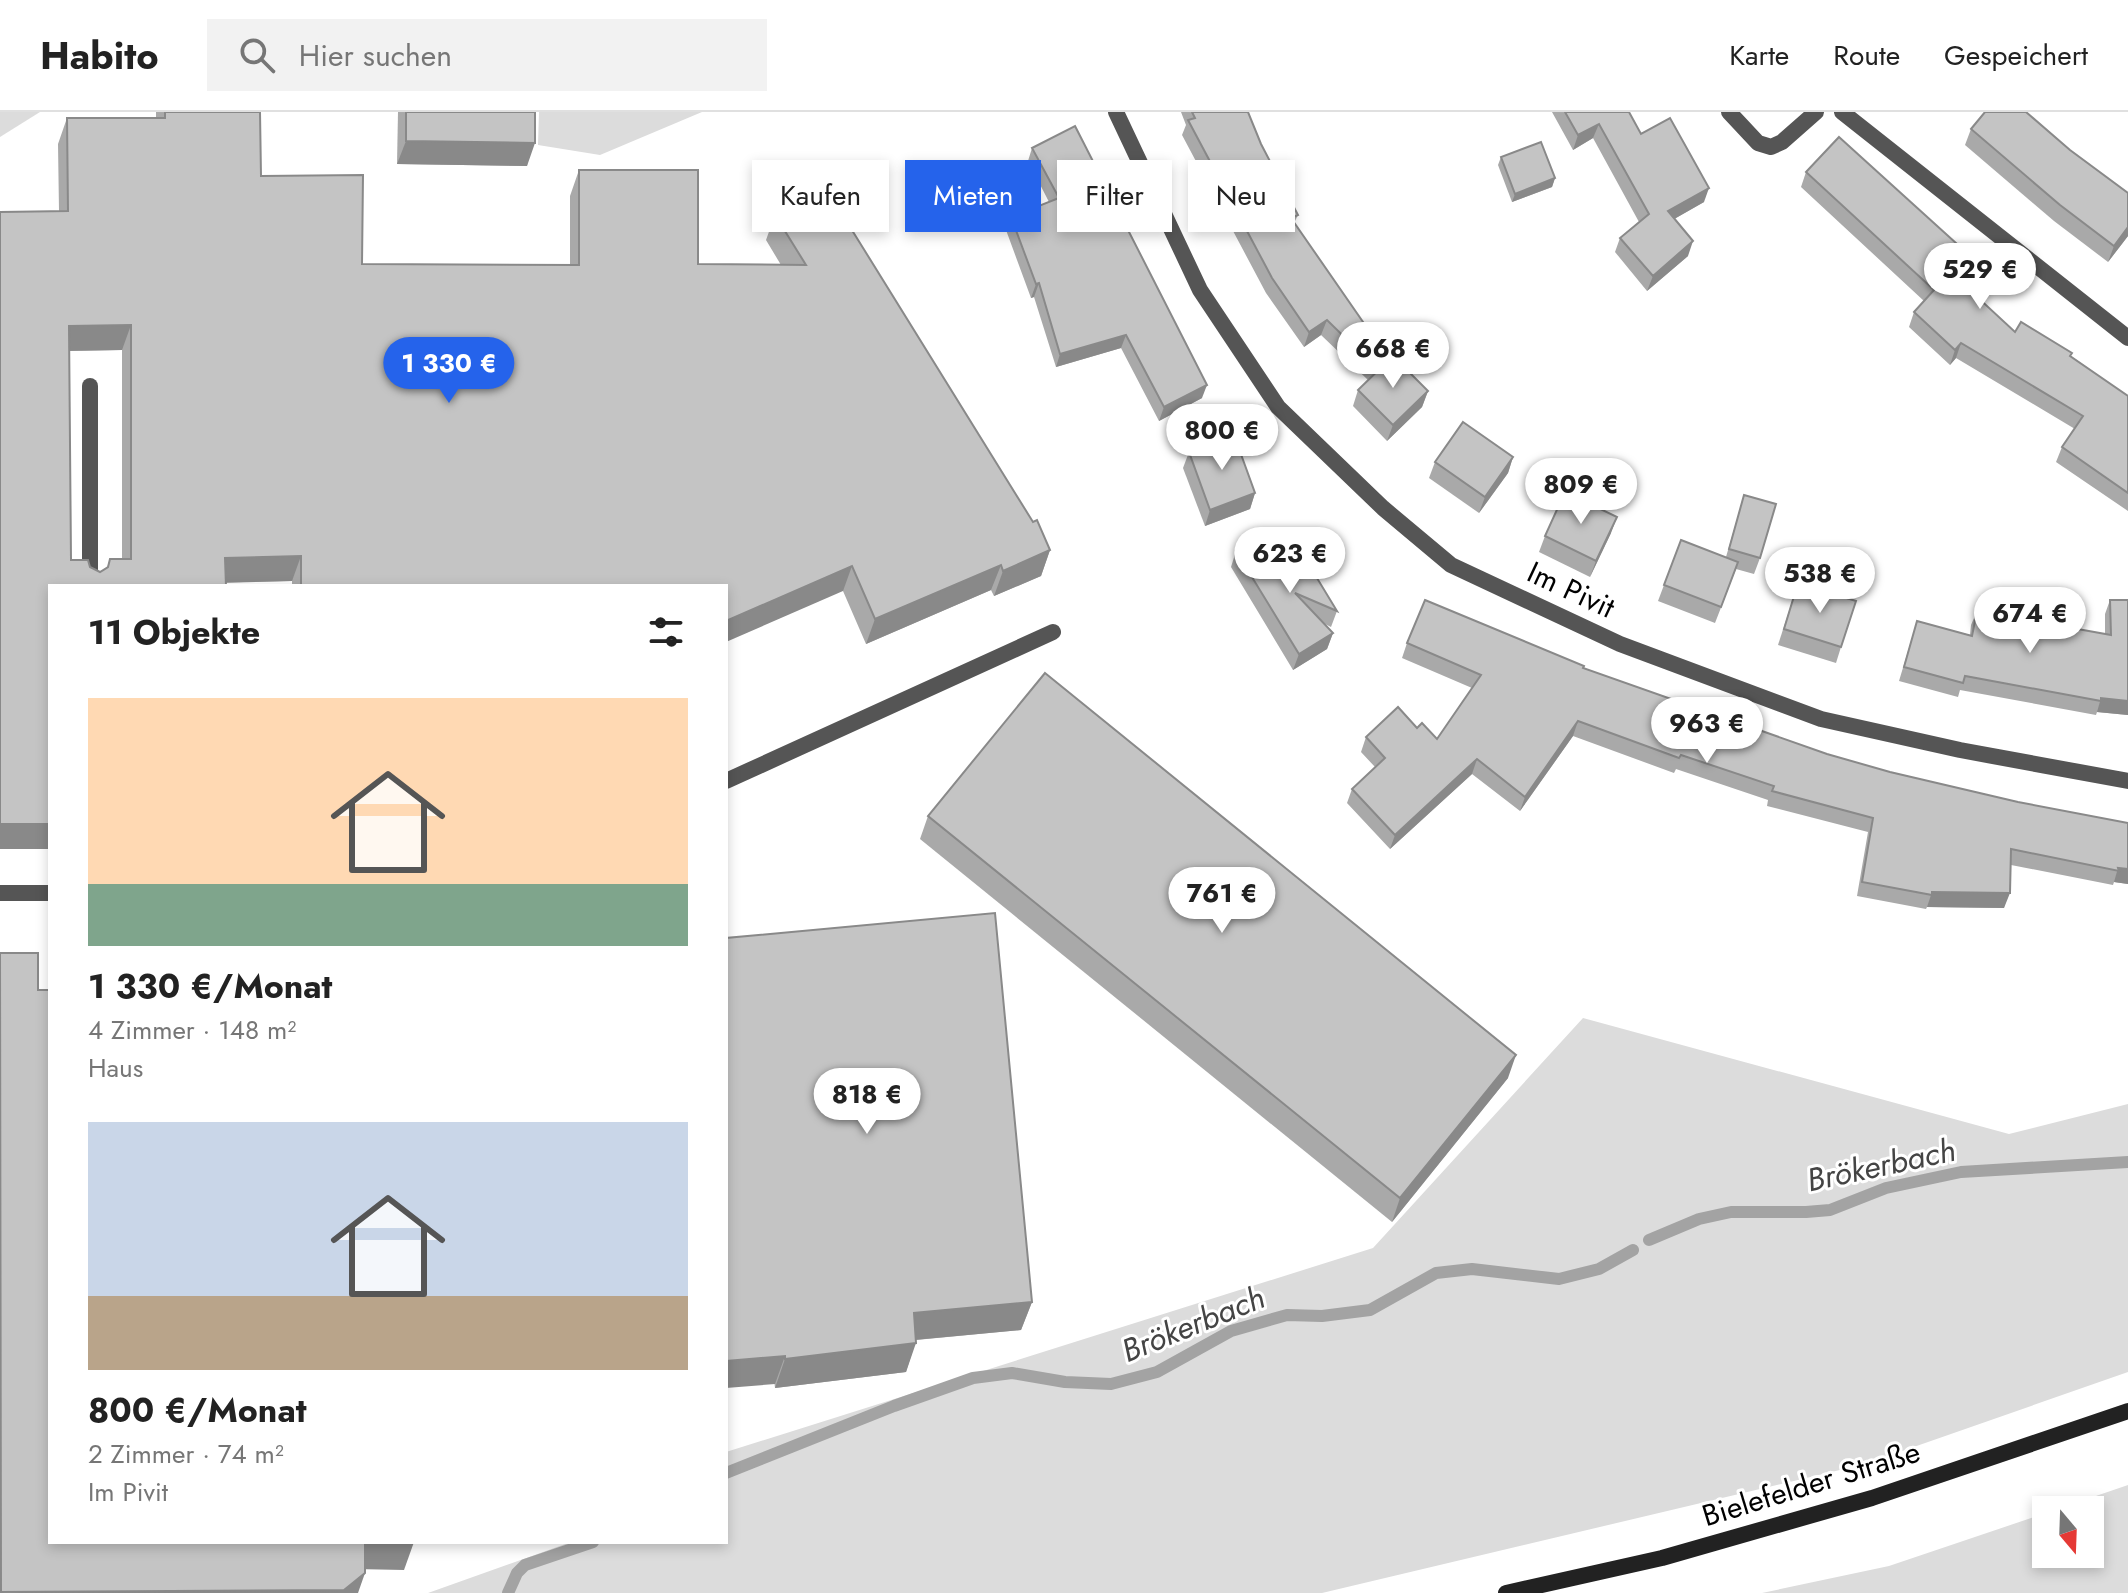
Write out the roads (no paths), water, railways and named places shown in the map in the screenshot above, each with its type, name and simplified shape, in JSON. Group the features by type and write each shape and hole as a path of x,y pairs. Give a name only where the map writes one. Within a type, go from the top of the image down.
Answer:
{"main road":[{"name":"Bielefelder Straße","path":"1506,1593 1662,1558 1872,1498 2128,1411"}],"street":[{"name":"Im Pivit","path":"1116,112 1200,290 1278,407 1383,508 1451,565 1620,644 1821,719 1960,750 2128,781"},
{"path":"1729,112 1758,143 1771,147 1782,142 1816,112"},
{"path":"1842,112 2128,338"},
{"path":"90,386 90,584"},
{"path":"728,780 1053,632"},
{"path":"0,893 48,893"}],"waterway":[{"name":"Brökerbach","path":"1649,1240 1699,1219 1731,1212 1830,1210 1886,1188 1961,1172 2128,1162"},
{"name":"Brökerbach","path":"728,1472 973,1378 1012,1373 1065,1382 1111,1384 1157,1372 1231,1331 1287,1315 1322,1316 1370,1310 1436,1273 1472,1269 1559,1279 1599,1269 1633,1250"},
{"name":"Brökerbach","path":"508,1593 517,1573 525,1565 587,1544"}]}
